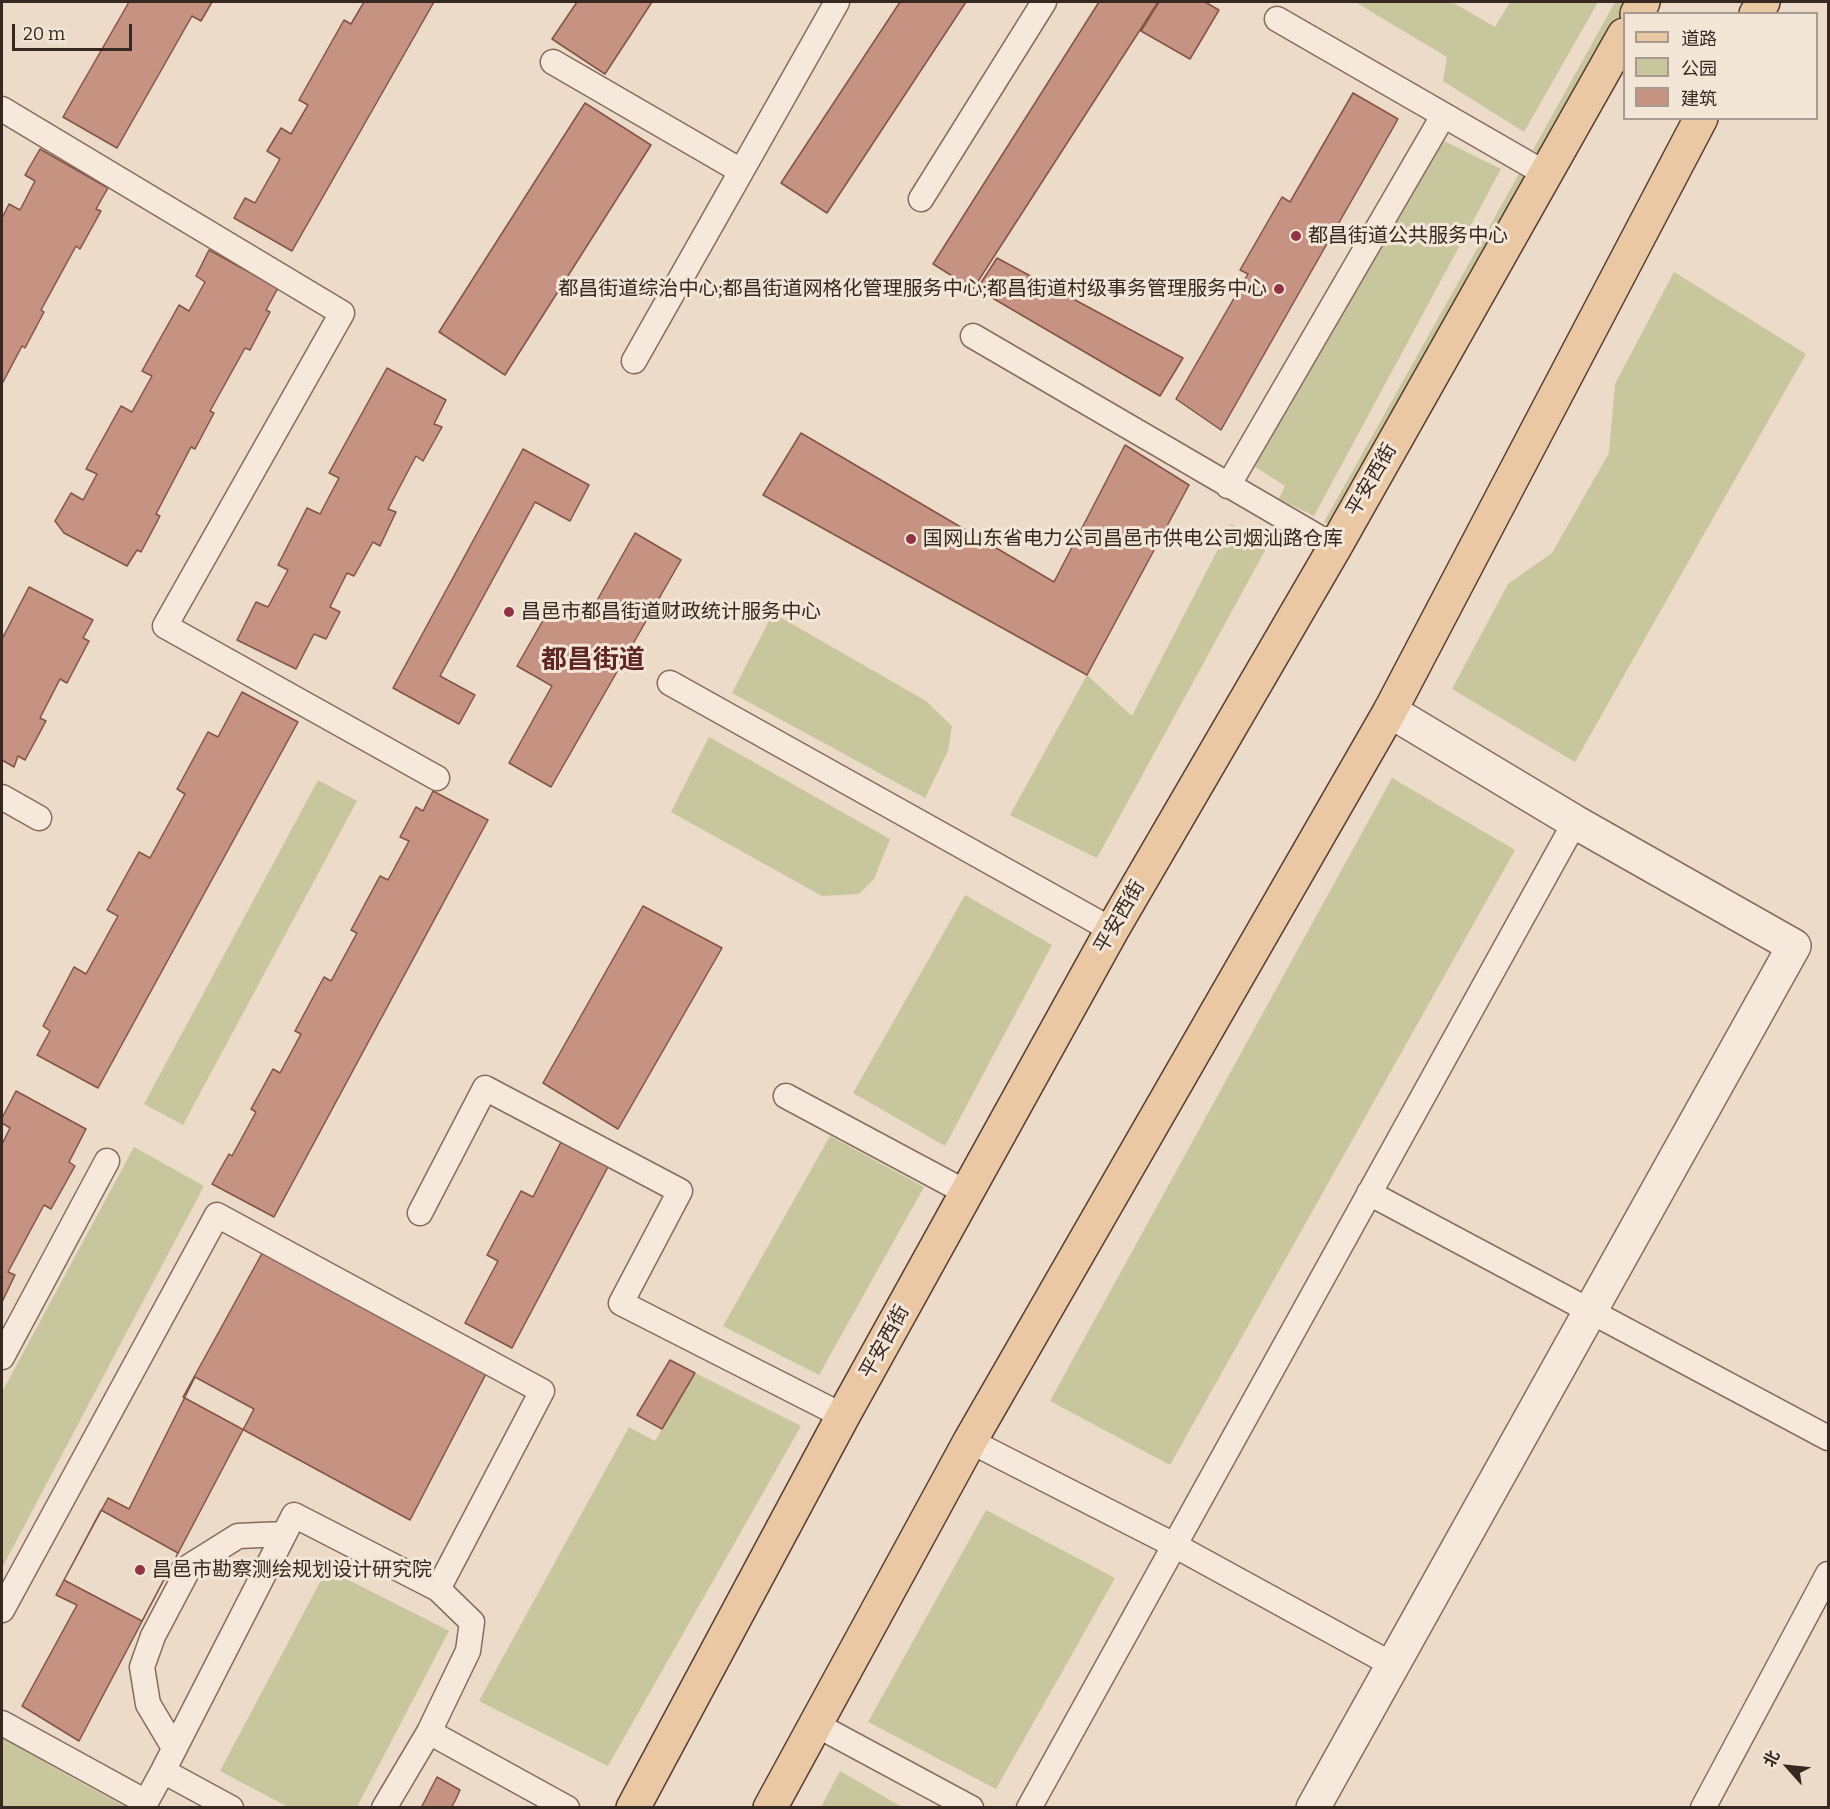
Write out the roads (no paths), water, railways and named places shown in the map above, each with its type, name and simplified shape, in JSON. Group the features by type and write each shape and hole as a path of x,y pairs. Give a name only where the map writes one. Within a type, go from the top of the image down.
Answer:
{"main road":[{"name":"平安西街","path":"633,1808 843,1416 1112,930 1335,547 1623,37"},
{"path":"770,1808 970,1441 1390,711 1700,120"}],"street":[{"path":"1313,1808 1794,946 1575,822 1390,711"}],"lane":[{"path":"634,362 837,2"},
{"path":"921,199 1044,2"},
{"path":"1277,19 1546,174"},
{"path":"553,62 741,171"},
{"path":"2,109 342,312 165,626 437,778"},
{"path":"1228,486 1443,116"},
{"path":"973,336 1335,547"},
{"path":"670,683 1112,930"},
{"path":"2,797 39,818"},
{"path":"1029,1808 1575,822"},
{"path":"420,1213 485,1088 680,1191 621,1304 843,1416"},
{"path":"786,1096 967,1193"},
{"path":"2,1357 107,1161"},
{"path":"1369,1193 1828,1438"},
{"path":"2,1610 217,1215 542,1391 438,1589"},
{"path":"970,1441 1174,1545 1393,1665"},
{"path":"2,1722 146,1802 294,1515 438,1589 472,1622 468,1652 429,1732 384,1808"},
{"path":"173,1746 148,1704 142,1667 158,1626 190,1566 238,1536 284,1534"},
{"path":"1703,1808 1828,1574"},
{"path":"815,1724 971,1808"},
{"path":"429,1732 567,1808"},
{"path":"163,1771 231,1808"}],"place":[{"name":"都昌街道公共服务中心","path":"1296,236"},
{"name":"都昌街道综治中心;都昌街道网格化管理服务中心;都昌街道村级事务管理服务中心","path":"1279,289"},
{"name":"国网山东省电力公司昌邑市供电公司烟汕路仓库","path":"911,539"},
{"name":"昌邑市都昌街道财政统计服务中心","path":"509,612"},
{"name":"昌邑市勘察测绘规划设计研究院","path":"140,1570"}],"district":[{"name":"都昌街道","path":"593,661"}]}
